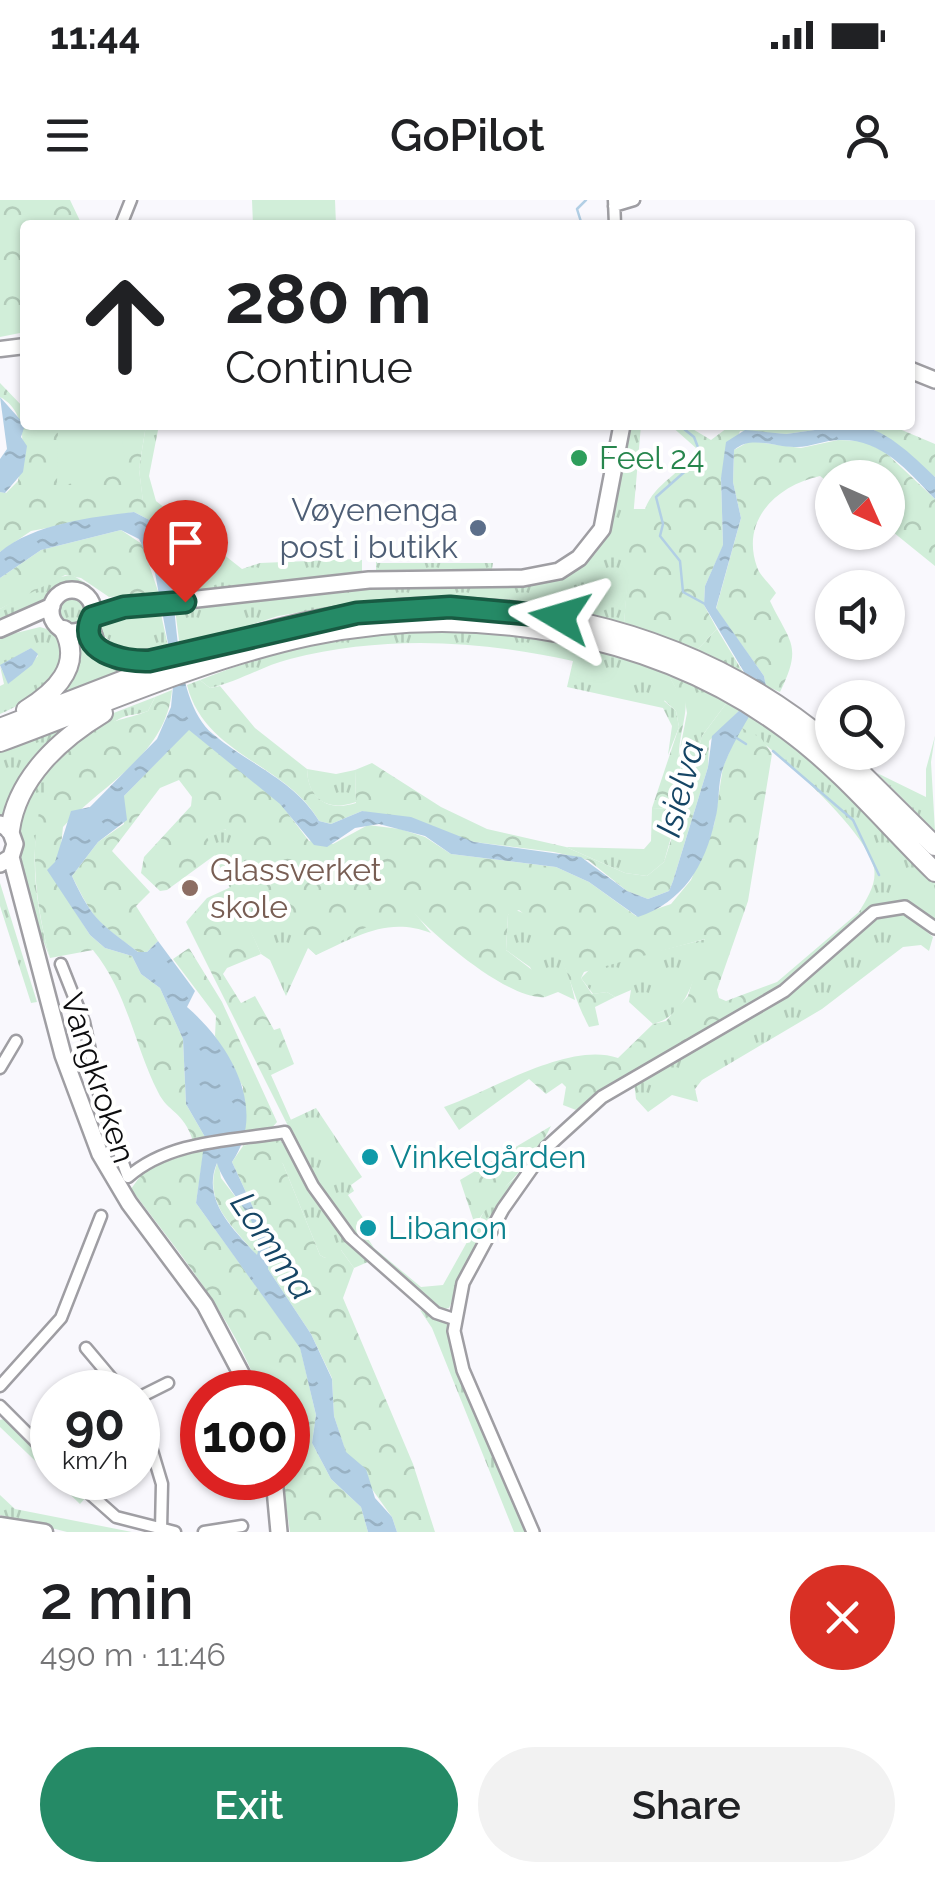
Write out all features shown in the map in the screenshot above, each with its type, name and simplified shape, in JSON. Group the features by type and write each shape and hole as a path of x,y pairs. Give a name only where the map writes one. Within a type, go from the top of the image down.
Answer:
{"highway":[{"path":"0,725 304,623 372,612 450,607 605,635 670,656 815,736"},
{"path":"94,612 97,648 122,660 139,676"},
{"path":"0,725 57,687 70,658 52,619"},
{"path":"0,742 139,676 220,654"},
{"path":"5,827 44,759 139,676"},
{"path":"769,708 935,872"},
{"path":"858,770 935,846"}],"main road":[{"path":"6,627 52,619 77,631 94,612 124,607 370,580 522,578 558,570 588,550 602,530 621,430"},
{"path":"52,619 66,590 80,591 94,612"},
{"path":"5,827 15,844 5,861 70,1078 104,1162 205,1305 239,1370"},
{"path":"0,872 21,905"},
{"path":"276,1500 280,1532"},
{"path":"0,1522 45,1532"}],"street":[{"path":"614,203 634,200"},
{"path":"532,1532 455,1345 454,1319 468,1272 503,1209 537,1159 578,1115 616,1087 784,991 874,912 905,907 935,928"},
{"name":"Vangkroken","path":"62,964 84,1022 100,1098 128,1176 145,1162 198,1144 285,1132 314,1186 350,1236 436,1313 454,1319"},
{"path":"0,1068 16,1041"},
{"name":"Vangkroken","path":"0,1386 60,1318 101,1216"},
{"path":"86,1348 104,1370"},
{"path":"160,1388 168,1384"},
{"path":"0,1406 30,1436"},
{"path":"160,1477 161,1530"},
{"path":"95,1500 107,1512 175,1532"},
{"path":"204,1532 242,1526"}],"green space":[{"path":"0,200 70,200 80,220 20,220 20,333 0,337"},
{"path":"252,200 335,200 336,220 253,220"},
{"path":"0,383 20,404 20,423 10,404 0,397"},
{"path":"21,430 145,430 139,469 143,501 185,540 191,573 175,586 169,543 161,526 134,512 31,531 0,552 0,492 6,493 18,481"},
{"path":"58,430 122,430 126,474 57,486"},
{"path":"145,430 158,430 149,476 156,501 242,569 260,563 356,559 362,560 362,571 175,593 175,586 186,579 143,502 139,469"},
{"path":"626,430 641,430 624,624 543,607 332,607 278,616 180,648 175,609 347,588 522,584 565,575 595,554 609,532"},
{"path":"676,430 694,430 711,440 724,430 815,430 786,434 740,431 721,478 723,546 705,586 704,605 717,629 696,651 624,624 632,509 645,509 655,492 696,448"},
{"path":"874,430 902,430 935,444 935,477"},
{"path":"838,440 863,441 894,460 815,460 815,478 777,496 758,519 753,550 758,570 776,593 770,601 791,645 791,664 780,692 766,686 764,676 716,609 741,518 733,482 734,450 750,441 801,448"},
{"path":"905,471 935,499 935,566 905,542"},
{"path":"121,530 142,544 159,594 109,597 81,578 65,575 0,609 0,578 41,550"},
{"path":"376,557 377,563 493,563 492,569 376,570"},
{"path":"72,575 91,586 68,581 39,603 0,618 0,609 53,578"},
{"path":"73,595 83,600 88,610 83,620 73,625 63,620 58,610 63,600"},
{"path":"160,610 169,650 121,646 99,629 110,616"},
{"path":"40,627 57,632 65,646 50,680 23,702 0,714 0,686 4,684 0,666 0,637","holes":["31,648 38,656 9,683 0,666"]},
{"path":"717,629 744,674 696,651"},
{"path":"470,630 570,644 667,672 677,690 664,701 676,711 679,727 668,755 672,726 663,708 567,687 573,661 502,648 431,643 361,646 290,659 210,688 200,680 267,657 332,641"},
{"path":"84,634 138,666 46,703 74,636"},
{"path":"667,672 681,677 684,687 686,706 679,755 683,785 688,789 702,736 728,701 742,708 709,741 708,767 669,891 648,899 627,891 588,860 474,842 362,811 331,824 319,821 287,785 211,728 196,709 187,685 200,680 210,688 220,686 255,728 307,769 311,788 328,804 356,803 355,770 372,763 441,807 487,829 566,847 625,873 647,876 664,862 679,815 678,809 652,808 679,727 676,711 663,699 676,689"},
{"path":"681,677 728,701 702,736 688,789 683,785 679,754 687,713"},
{"path":"172,690 167,713 145,751 63,827 57,883 90,935 105,948 132,956 141,974 160,988 183,1039 186,1104 205,1137 193,1141 185,1123 158,1092 123,1001 93,950 50,958 35,871 40,809 49,781 63,757 92,731 148,711 155,697"},
{"path":"155,697 148,711 122,717 87,741 64,766 48,793 38,823 35,855 36,888 50,958 19,878 22,842 17,816 49,761 111,714"},
{"path":"750,715 768,725 815,759 815,770 828,770 863,804 911,862 935,882 935,920 917,907 900,902 881,904 862,915 859,912 874,880 868,852 816,790 740,727"},
{"path":"85,718 6,819 0,818 0,750"},
{"path":"740,727 761,738 772,754 748,901 717,990 719,998 726,1001 777,982 859,912 862,915 786,984 607,1087 576,1110 563,1105 566,1087 562,1083 546,1094 529,1079 459,1130 444,1107 554,1062 577,1056 618,1058 653,1024 666,1021 688,996 705,939 584,972 581,978 592,994 607,992 615,997 595,1007 599,1025 589,1027 557,952 519,910 508,915 506,950 540,976 545,997 530,996 494,978 455,951 412,911 390,914 316,955 265,904 247,854 225,829 207,837 215,855 167,890 160,891 141,873 144,857 191,806 192,797 179,780 160,788 112,851 150,892 136,906 158,941 147,952 138,952 99,921 72,876 98,842 124,824 124,796 189,729 280,803 309,841 333,844 368,825 400,829 425,837 451,854 556,867 589,882 636,916 671,904 691,880 714,825 723,767"},
{"path":"935,736 931,762 935,831 877,773 926,797 926,769"},
{"path":"307,769 336,774 355,770 356,802 337,805 321,801 311,789"},
{"path":"652,808 679,809 664,862 647,876 625,873 566,847 644,849 651,841"},
{"path":"224,829 413,911 431,933 415,928 386,928 316,955 308,948 286,996 270,960 261,954 206,837"},
{"path":"0,883 37,1002 31,1003 0,906"},
{"path":"231,887 261,954 227,968 223,974 241,1003 255,996 274,1030 280,1028 294,1064 271,1075 291,1120 286,1122 186,922 207,898"},
{"path":"513,910 526,914 547,932 562,959 575,1000 558,992 545,997 530,967 506,950 508,915"},
{"path":"897,914 908,916 933,937 929,951 921,945 903,947 822,1009 702,1080 695,1089 698,1102 672,1095 648,1112 636,1099 634,1082 763,1008 863,928"},
{"path":"706,939 690,990 675,1011 653,1024 629,1002 631,990 615,997 607,992 593,994 581,978 591,968"},
{"path":"189,948 222,1002 277,1122 270,1130 242,1136 243,1087 215,1036 216,1016 173,959"},
{"path":"316,1108 362,1177 351,1185 354,1191 348,1195 363,1218 357,1222 374,1248 421,1287 443,1285 490,1201 517,1176 470,1260 449,1308 440,1310 358,1240 329,1205 286,1122"},
{"path":"551,1126 535,1153 475,1225 460,1180"},
{"path":"278,1137 370,1261 354,1268 341,1250 325,1258 320,1255 283,1164 251,1144 243,1146 243,1142"},
{"path":"262,1144 283,1164 320,1255 325,1258 333,1250 341,1250 354,1268 343,1298 413,1464 435,1532 397,1532 392,1517 346,1453 334,1416 332,1378 311,1334 268,1269 269,1242 232,1162 243,1146"},
{"path":"204,1149 196,1203 300,1347 305,1370 251,1370 220,1312 131,1189 146,1168"},
{"path":"218,1161 221,1178 254,1221 260,1251 257,1256 222,1213 217,1201 214,1176"},
{"path":"420,1310 448,1322 528,1532 514,1532 432,1328"},
{"path":"310,1390 316,1415 312,1443 331,1479 361,1507 368,1532 290,1532 285,1500 310,1500"},
{"path":"7,1418 30,1441 30,1456 0,1427 0,1420"},
{"path":"0,1495 15,1509 132,1532 67,1532 0,1515"}],"water":[{"path":"0,397 20,419 21,437 27,446 23,472 5,493 0,492 0,459 7,449"},
{"path":"745,430 786,434 875,430 897,443 935,477 935,499 905,469 905,460 895,460 855,441 834,440 800,447 755,442 734,450 733,482 741,518 716,608 764,676 766,686 723,768 717,814 705,852 690,880 668,902 638,917 589,882 556,867 451,854 425,836 379,824 355,828 327,847 314,845 280,804 189,730 124,796 127,820 98,842 72,876 99,921 115,935 138,952 147,952 158,941 195,991 187,1007 218,1040 240,1079 246,1121 242,1142 232,1162 269,1242 268,1269 311,1334 332,1379 334,1416 346,1452 366,1469 375,1498 392,1517 397,1532 368,1532 361,1507 331,1479 312,1443 316,1415 310,1370 305,1370 300,1348 196,1203 205,1137 186,1104 183,1039 160,988 141,974 132,956 105,948 90,935 47,870 55,862 71,811 90,807 157,739 171,707 174,676 155,573 139,539 121,530 41,550 0,578 0,552 46,528 100,516 134,512 161,526 167,534 182,669 199,717 227,745 297,794 319,821 331,824 362,811 411,817 474,842 581,857 627,891 648,899 669,891 708,767 712,736 742,708 744,672 704,605 705,586 723,545 721,478 726,442","holes":["217,1163 256,1232 257,1255 222,1214 213,1189"]},
{"path":"31,648 38,654 32,665 8,684 0,665"}],"waterway":[{"path":"580,220 577,209 586,200"},
{"path":"685,430 694,437 699,450 690,467 656,497 663,524 660,536 680,561 683,592 705,604"},
{"path":"735,737 746,744"},
{"path":"773,751 853,820 879,875"}],"place":[{"name":"Feel 24","path":"579,458"},
{"name":"Vøyenenga post i butikk","path":"478,528"},
{"name":"Glassverket skole","path":"190,888"},
{"name":"Vinkelgården","path":"370,1157"},
{"name":"Libanon","path":"368,1228"}],"route":[{"path":"185,602 124,607 92,617 88,624 91,638 103,653 115,658 149,661 357,613 450,607 560,617"}],"water label":[{"name":"Isielva","path":"680,789"},
{"name":"Lomma","path":"273,1246"}]}
